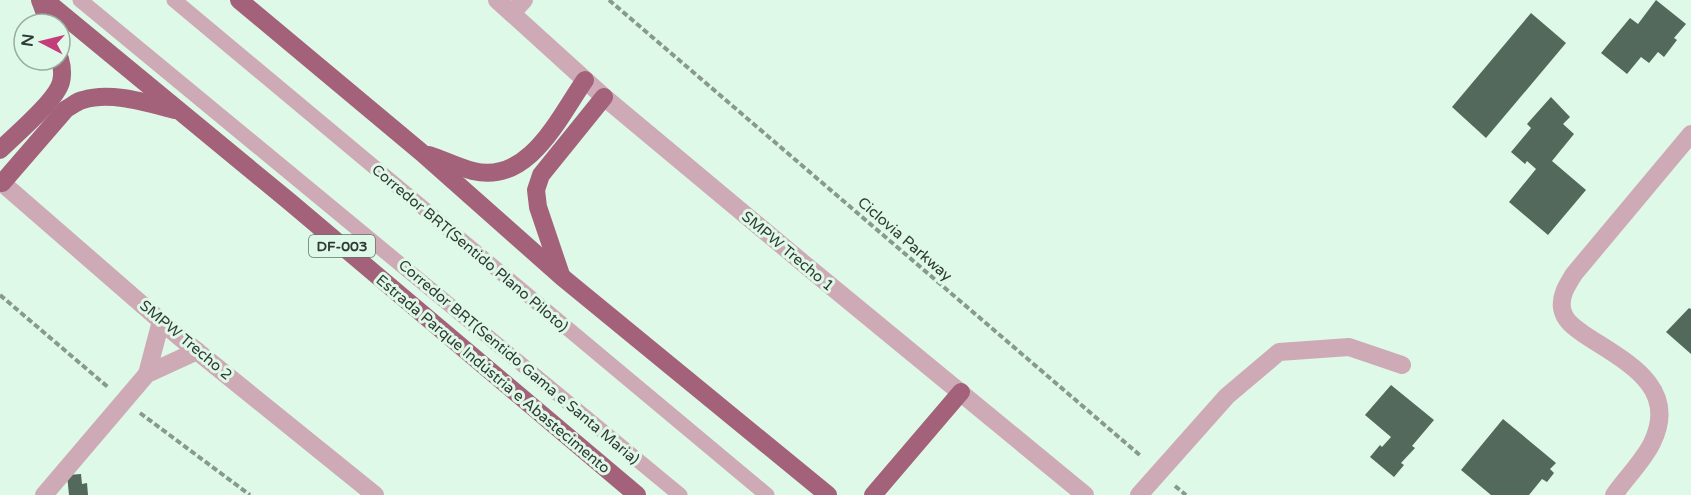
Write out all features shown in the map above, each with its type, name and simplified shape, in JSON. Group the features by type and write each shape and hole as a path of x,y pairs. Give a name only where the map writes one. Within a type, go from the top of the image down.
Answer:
{"highway":[{"name":"Estrada Parque Indústria e Abastecimento","path":"45,0 182,111 637,495"},
{"path":"239,0 421,152 562,277 828,495"},
{"path":"0,150 55,95 61,84 62,72"},
{"path":"421,152 475,171 495,172 510,169 537,149 585,80"},
{"path":"1,182 66,109 80,100 96,97 117,98 182,111"},
{"path":"562,277 538,207 536,190 541,175 604,97"},
{"path":"873,495 961,392"}],"street":[{"name":"SMPW Trecho 1","path":"497,0 518,6 585,80 604,97 1086,495"},
{"path":"1614,495 1652,444 1658,428 1659,409 1656,391 1644,375 1569,324 1562,309 1562,295 1574,274 1691,134"},
{"name":"SMPW Trecho 2","path":"1,182 161,321 375,495"},
{"path":"147,374 161,321"},
{"path":"1139,495 1227,396 1279,352 1349,347 1402,365"},
{"path":"44,495 147,374 197,351"}],"lane":[{"name":"Corredor BRT(Sentido Gama e Santa Maria)","path":"80,0 680,495"},
{"name":"Corredor BRT(Sentido Plano Piloto)","path":"174,0 767,495"}],"path":[{"name":"Ciclovia Parkway","path":"609,0 1186,495"}],"building":[{"path":"1656,0 1686,24 1674,38 1677,40 1664,57 1658,52 1649,63 1641,57 1627,74 1601,53 1630,18 1638,24"},
{"path":"1531,13 1566,43 1486,138 1452,107"},
{"path":"1551,97 1570,117 1563,124 1574,134 1552,161 1586,190 1548,235 1509,202 1536,169 1527,161 1525,164 1511,152 1531,128 1527,124"},
{"path":"1689,308 1691,309 1691,354 1666,332"},
{"path":"1391,385 1434,420 1412,446 1415,448 1401,463 1404,465 1394,477 1370,457 1391,437 1365,415"},
{"path":"1503,419 1556,463 1550,469 1554,473 1547,482 1542,479 1529,495 1491,495 1461,470"},
{"path":"81,474 82,484 87,483 88,495 69,495 67,475"}]}
